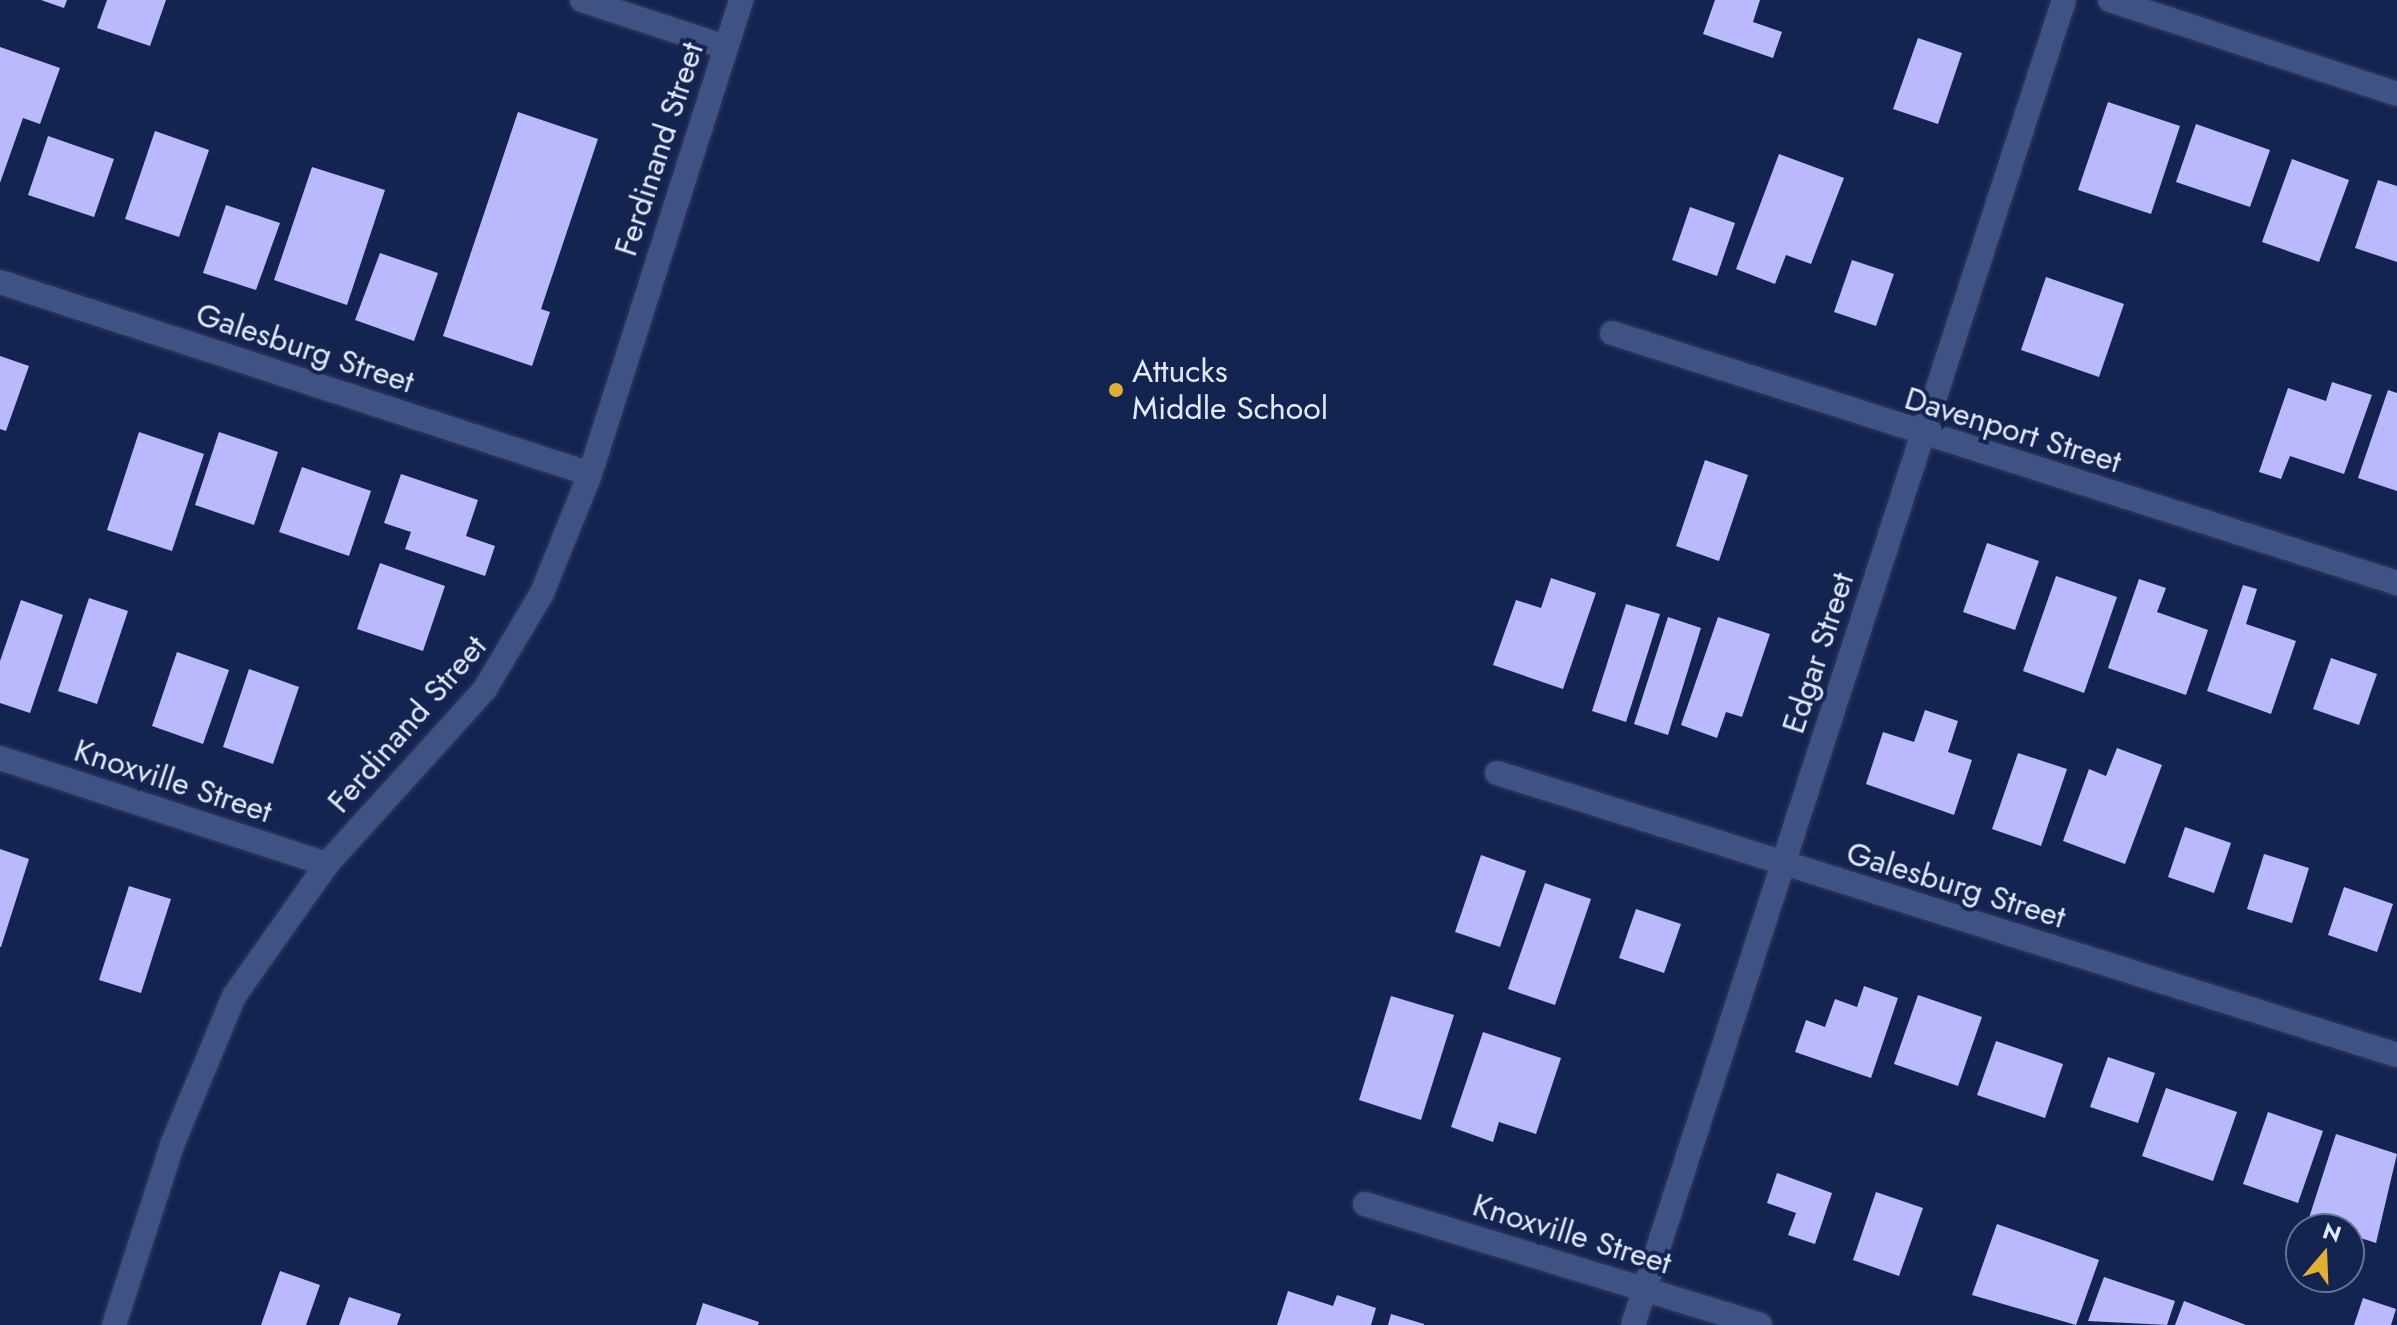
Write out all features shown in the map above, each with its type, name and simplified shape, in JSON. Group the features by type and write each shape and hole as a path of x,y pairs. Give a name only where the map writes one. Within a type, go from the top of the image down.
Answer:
{"street":[{"path":"582,0 725,47"},
{"name":"Ferdinand Street","path":"114,1325 203,1063 270,938 327,864 514,648 590,474 741,0"},
{"name":"Edgar Street","path":"1633,1325 2064,0"},
{"path":"2110,0 2397,94"},
{"name":"Galesburg Street","path":"0,282 590,474"},
{"name":"Davenport Street","path":"1612,333 1922,436 2397,583"},
{"name":"Knoxville Street","path":"0,758 327,864"},
{"name":"Galesburg Street","path":"1497,773 2397,1055"},
{"name":"Knoxville Street","path":"1365,1204 1760,1325"}],"building":[{"path":"41,0 67,0 64,8"},
{"path":"107,0 166,0 150,46 97,28"},
{"path":"1715,0 1760,0 1753,22 1782,32 1773,58 1703,34"},
{"path":"1918,38 1962,53 1938,124 1893,109"},
{"path":"0,47 60,68 40,124 23,118 0,183"},
{"path":"2108,102 2180,126 2151,214 2078,190"},
{"path":"518,112 598,139 541,309 550,312 532,366 443,336"},
{"path":"2196,124 2270,150 2250,207 2176,182"},
{"path":"155,131 209,150 179,237 125,219"},
{"path":"48,136 114,159 94,217 28,195"},
{"path":"1779,154 1844,178 1811,264 1786,255 1775,284 1736,269"},
{"path":"2292,159 2349,180 2319,262 2262,242"},
{"path":"312,167 385,190 347,305 274,280"},
{"path":"2378,180 2397,186 2397,262 2355,248"},
{"path":"226,205 280,223 256,290 203,273"},
{"path":"1690,207 1735,223 1717,276 1672,260"},
{"path":"380,253 438,273 414,341 355,320"},
{"path":"1852,260 1894,274 1876,326 1834,312"},
{"path":"2046,277 2124,304 2099,377 2021,350"},
{"path":"0,356 29,366 6,431 0,429"},
{"path":"2332,382 2372,395 2344,474 2290,456 2281,479 2259,472 2288,388 2326,401"},
{"path":"2388,390 2397,393 2397,491 2358,478"},
{"path":"139,432 204,454 172,551 107,530"},
{"path":"219,432 278,452 254,525 195,505"},
{"path":"1705,460 1748,475 1719,561 1676,546"},
{"path":"302,467 371,491 349,556 279,532"},
{"path":"401,474 478,500 466,536 495,546 485,576 405,549 411,532 384,523"},
{"path":"1987,543 2039,561 2015,630 1963,612"},
{"path":"380,563 445,586 423,651 357,629"},
{"path":"2056,576 2117,597 2084,693 2023,671"},
{"path":"1551,578 1596,593 1563,689 1493,665 1516,600 1541,608"},
{"path":"2139,579 2166,588 2157,612 2208,630 2186,695 2108,668"},
{"path":"2243,585 2257,589 2246,624 2296,641 2271,714 2207,691"},
{"path":"89,598 128,611 97,704 58,691"},
{"path":"21,600 63,615 30,713 0,703 0,661"},
{"path":"1626,604 1660,614 1626,722 1592,711"},
{"path":"1668,617 1701,628 1668,735 1634,724"},
{"path":"1718,617 1770,634 1742,717 1726,712 1717,738 1681,725"},
{"path":"177,652 229,670 203,744 152,726"},
{"path":"2331,658 2377,674 2359,725 2313,709"},
{"path":"249,669 299,687 273,764 223,747"},
{"path":"1925,710 1958,721 1948,752 1972,760 1954,815 1866,784 1883,732 1914,742"},
{"path":"2117,748 2162,765 2125,864 2063,841 2089,769 2106,776"},
{"path":"2018,753 2067,769 2041,846 1992,829"},
{"path":"2185,827 2231,843 2214,893 2168,877"},
{"path":"0,849 29,859 1,947 0,947"},
{"path":"2264,854 2309,868 2292,923 2247,909"},
{"path":"1481,855 1526,871 1500,947 1455,932"},
{"path":"1545,883 1591,899 1555,1005 1508,989"},
{"path":"129,886 171,899 141,993 99,980"},
{"path":"2344,887 2393,904 2377,952 2328,935"},
{"path":"1636,909 1681,924 1664,973 1619,958"},
{"path":"1864,986 1898,998 1871,1078 1795,1052 1806,1020 1825,1027 1835,999 1857,1007"},
{"path":"1918,995 1982,1017 1958,1086 1894,1064"},
{"path":"1391,996 1454,1015 1421,1120 1359,1100"},
{"path":"1483,1032 1561,1058 1536,1134 1499,1122 1493,1142 1451,1127"},
{"path":"1996,1041 2063,1064 2045,1118 1977,1095"},
{"path":"2108,1057 2155,1073 2138,1123 2090,1107"},
{"path":"2166,1088 2237,1112 2213,1181 2142,1156"},
{"path":"2268,1112 2323,1131 2298,1203 2243,1184"},
{"path":"2336,1134 2397,1154 2376,1243 2365,1239 2365,1213 2311,1213"},
{"path":"1777,1173 1832,1193 1815,1244 1788,1235 1796,1213 1767,1203"},
{"path":"1876,1192 1923,1208 1899,1276 1853,1260"},
{"path":"1997,1224 2099,1260 2076,1325 1972,1295"},
{"path":"280,1271 320,1285 306,1325 261,1325"},
{"path":"2104,1277 2175,1301 2167,1325 2088,1321"},
{"path":"1288,1291 1333,1306 1337,1295 1376,1308 1371,1325 1277,1325"},
{"path":"349,1297 401,1314 397,1325 339,1325"},
{"path":"2363,1298 2396,1309 2391,1325 2354,1325"},
{"path":"2184,1301 2246,1325 2175,1325"},
{"path":"703,1303 759,1322 758,1325 696,1325"},
{"path":"1391,1314 1424,1324 1424,1325 1388,1325"}],"place":[{"name":"Attucks Middle School","path":"1116,390"}]}
